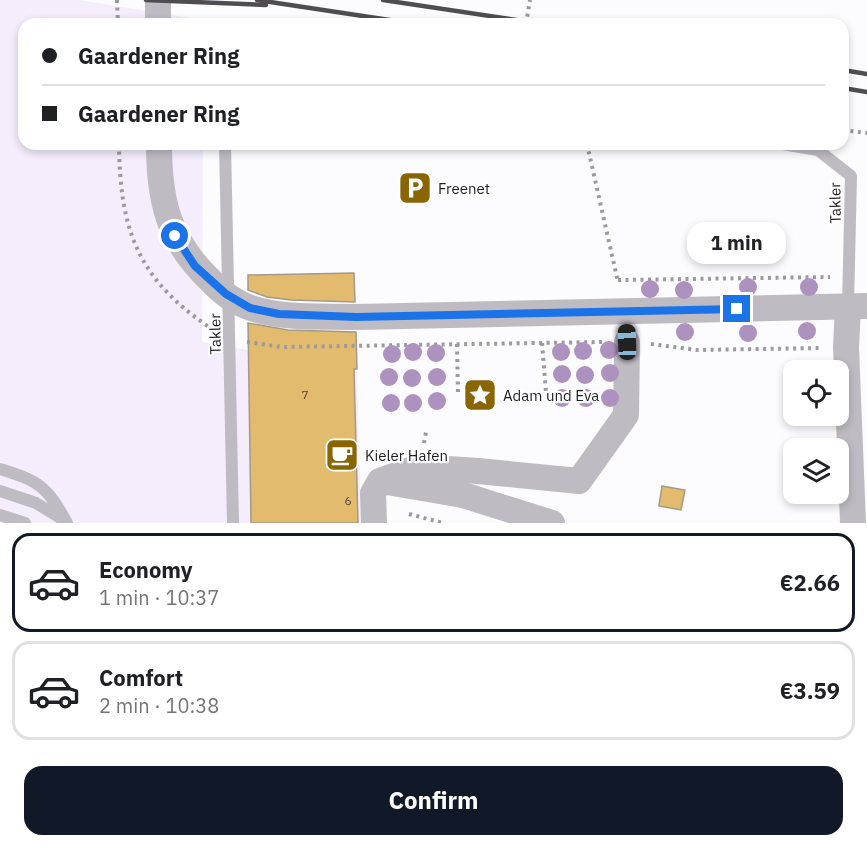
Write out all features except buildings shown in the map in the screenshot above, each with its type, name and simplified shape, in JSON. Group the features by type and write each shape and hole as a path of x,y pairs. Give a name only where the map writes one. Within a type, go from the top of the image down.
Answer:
{"street":[{"path":"158,0 158,18"},
{"path":"159,150 159,178 175,236 195,266 215,286 238,302 262,311 293,316 626,327 858,306 846,347 858,520"},
{"path":"374,523 373,493 380,481 418,467 579,481 626,415 626,327"},
{"path":"380,481 463,495 552,523"}],"lane":[{"name":"Takler","path":"225,150 233,523"},
{"name":"Takler","path":"818,150 851,176 850,276 858,306"},
{"path":"0,469 36,481 46,491 66,522"},
{"path":"0,491 36,503 66,522"},
{"path":"0,515 26,523"}],"path":[{"path":"117,0 118,18"},
{"path":"527,18 530,0"},
{"path":"849,131 867,133"},
{"path":"588,150 618,280 626,327"},
{"path":"618,280 850,276"},
{"path":"357,346 542,343 626,327 697,350 846,347"},
{"path":"542,343 546,392"},
{"path":"457,344 458,394"},
{"path":"402,512 443,523"}],"shaded area":[{"path":"0,0 79,0 191,18 18,18 18,150 203,150 202,342 357,369 361,523 0,523"}],"railway":[{"path":"146,0 266,5"},
{"path":"257,0 376,18"},
{"path":"383,0 503,18"},
{"path":"849,71 867,74"},
{"path":"849,89 867,92"}],"place":[{"name":"Freenet","path":"415,188"},
{"name":"Adam und Eva","path":"480,395"},
{"name":"Kieler Hafen","path":"342,455"}],"route":[{"path":"175,236 195,266 226,294 250,308 293,316 356,317 737,309"}]}
